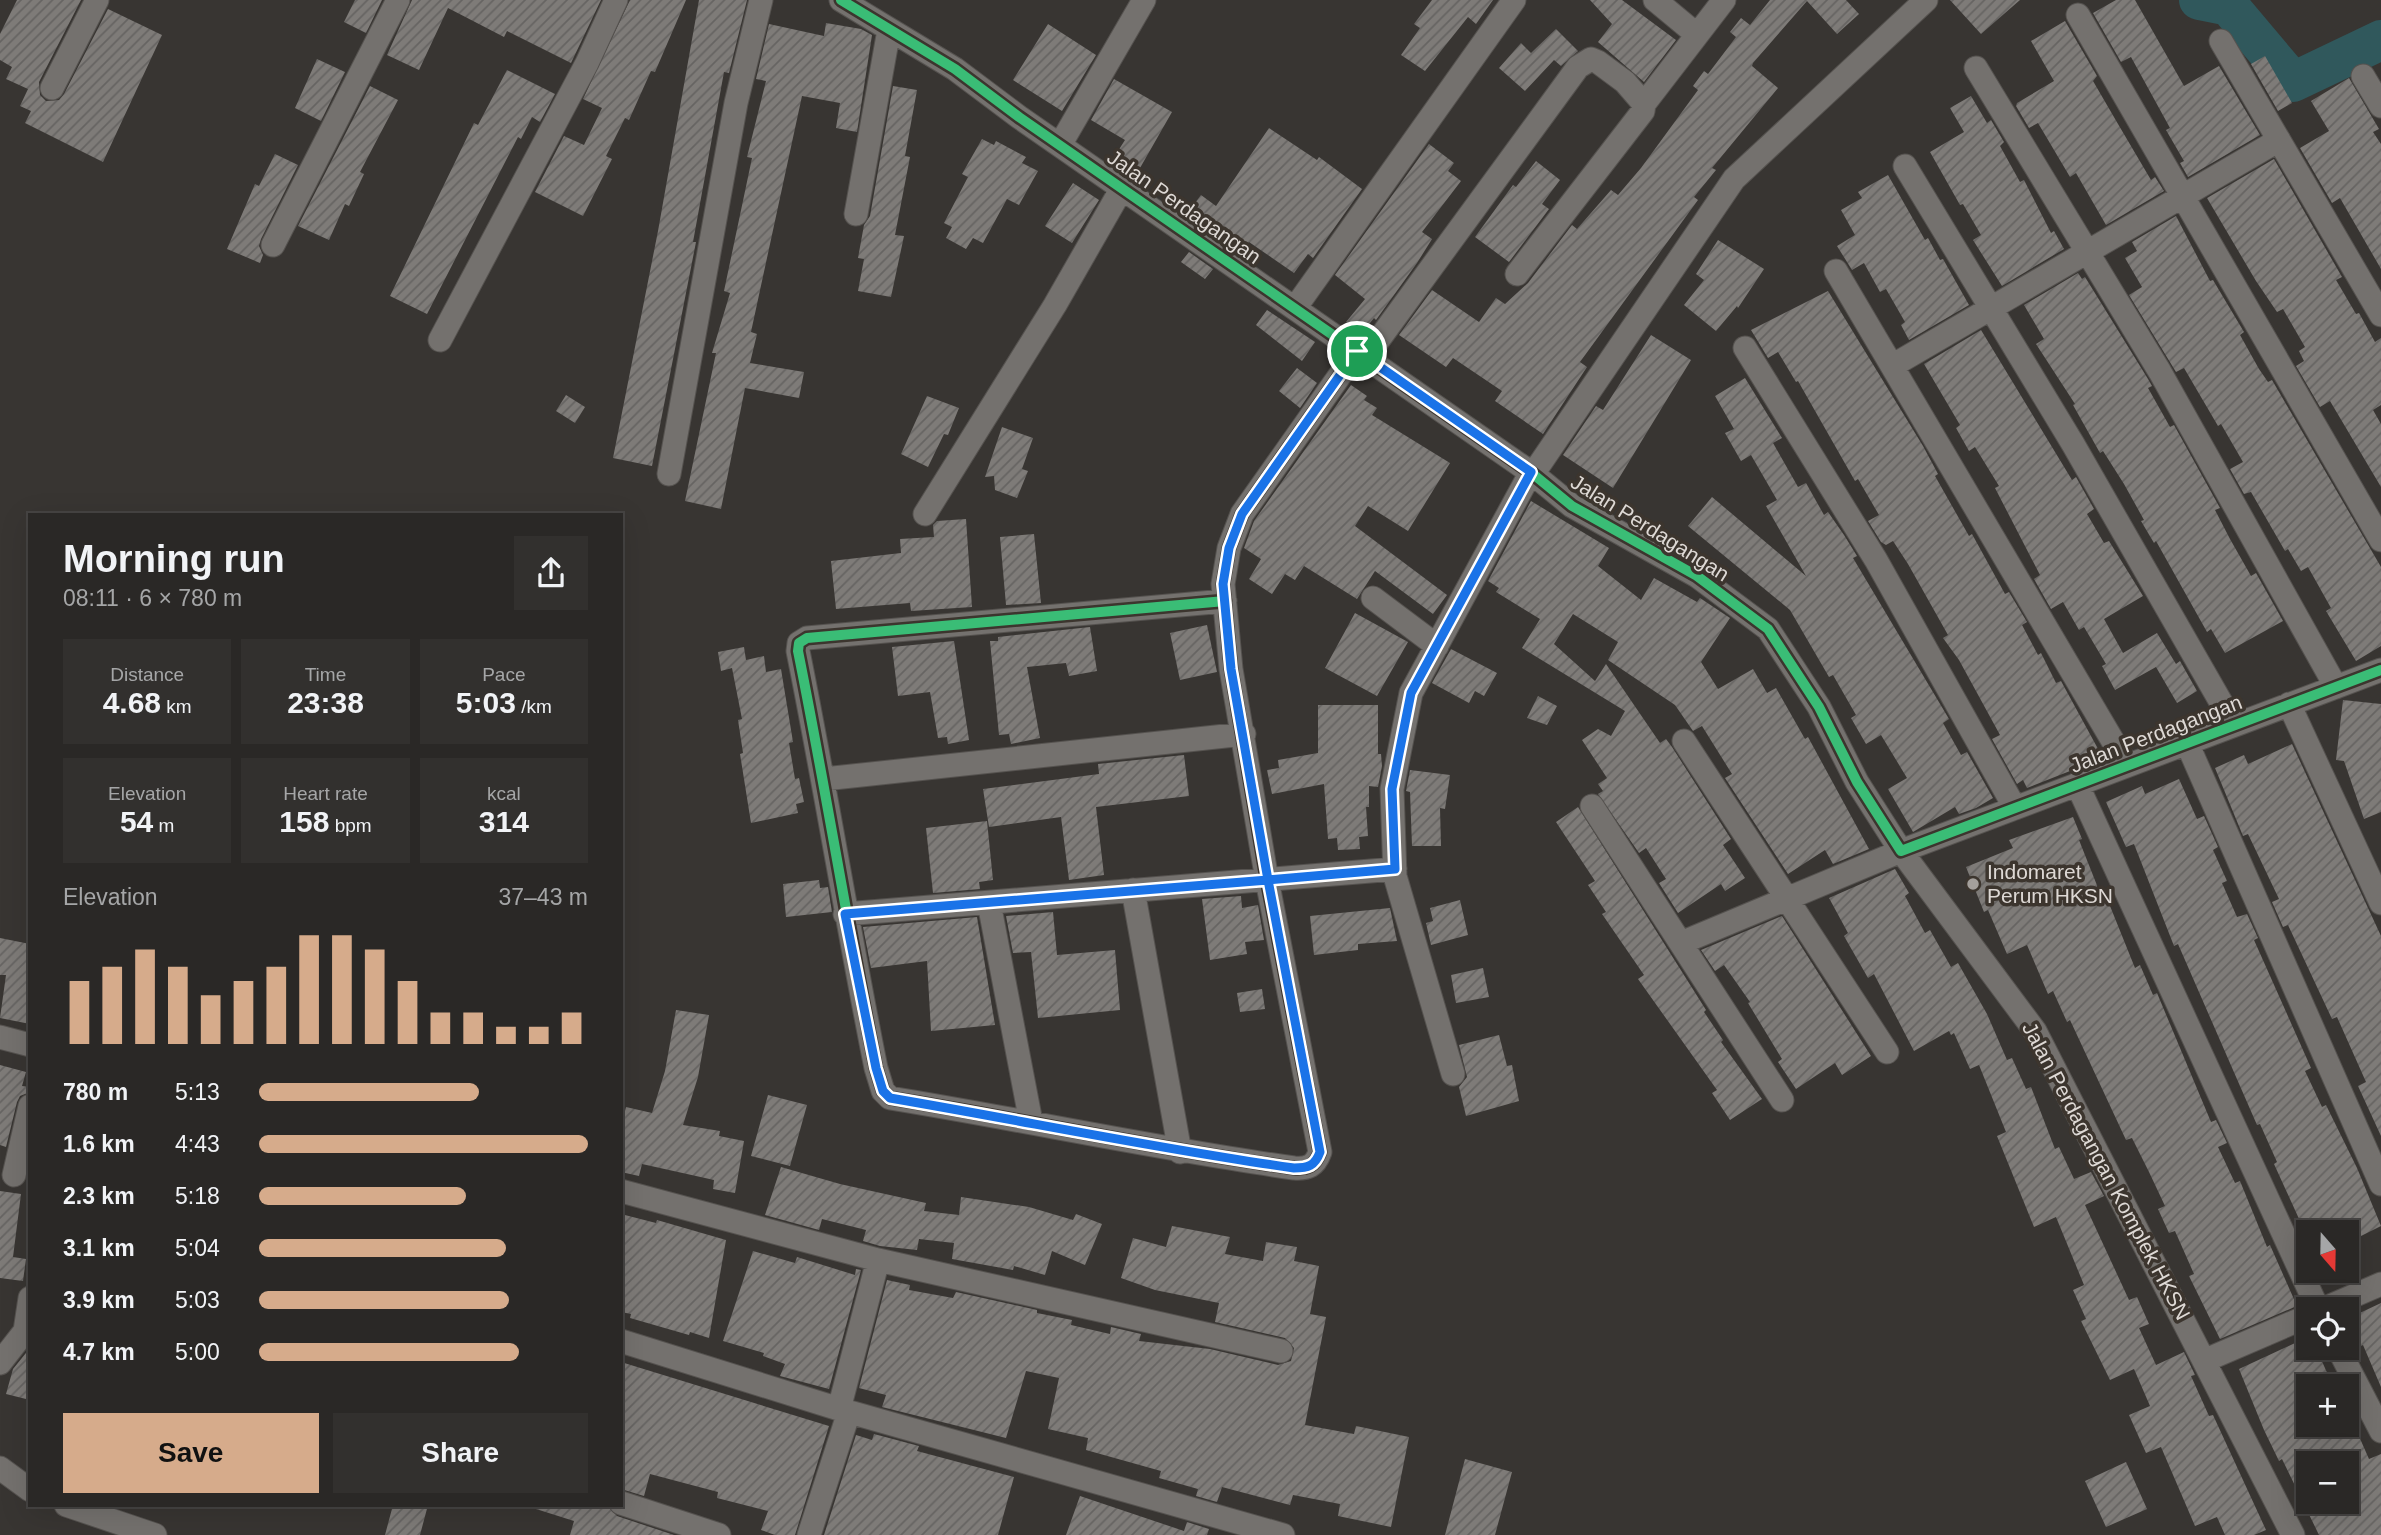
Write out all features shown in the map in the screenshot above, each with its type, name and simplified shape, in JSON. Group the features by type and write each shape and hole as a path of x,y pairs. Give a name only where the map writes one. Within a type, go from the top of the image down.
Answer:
{"street":[{"path":"52,88 97,0"},
{"path":"273,245 398,0"},
{"path":"440,340 587,63 616,0"},
{"path":"669,474 736,103 761,0"},
{"name":"Jalan Perdagangan","path":"841,0 955,69 1532,473 1572,506 1697,576 1768,629 1819,707 1857,782 1901,851 2381,670"},
{"path":"1060,145 1144,0"},
{"path":"1295,308 1514,0"},
{"path":"1655,0 1696,34"},
{"path":"1517,274 1643,111 1644,104 1724,0"},
{"path":"1453,1074 1395,869 1392,789 1411,693 1532,473 1734,179 1926,0"},
{"path":"2078,15 2381,540"},
{"path":"856,214 889,30"},
{"path":"2221,41 2381,315"},
{"path":"1225,601 803,639 798,651 824,779 845,914 876,1068 886,1096 1180,1152 1307,1168 1316,1162 1320,1152 1231,669 1225,601 1223,584 1229,548 1242,514 1578,67 1591,60 1598,62 1625,82 1644,104"},
{"path":"1976,68 2160,372 2336,687"},
{"path":"2363,76 2381,106"},
{"path":"1892,366 2278,140"},
{"path":"1906,166 1992,306 2234,725"},
{"path":"926,514 1055,305 1122,188"},
{"path":"1836,271 2127,765"},
{"path":"1745,348 1876,559 2015,808"},
{"path":"1373,598 1437,646"},
{"path":"2289,704 2381,903"},
{"path":"824,779 1244,734"},
{"path":"1684,740 1888,1052"},
{"path":"2186,743 2381,1184"},
{"path":"2077,784 2312,1297"},
{"path":"1592,806 1782,1100"},
{"path":"1681,943 1901,851"},
{"name":"Jalan Perdagangan Komplek HKSN","path":"1901,851 2035,1031 2206,1360 2293,1535"},
{"path":"845,914 1395,869"},
{"path":"1133,890 1180,1152"},
{"path":"989,903 1031,1122"},
{"path":"0,1037 28,1044"},
{"path":"14,1175 28,1115"},
{"path":"623,1192 878,1259 1281,1351"},
{"path":"809,1535 844,1411 878,1259"},
{"path":"2351,1297 2381,1284"},
{"path":"2206,1360 2296,1320"},
{"path":"0,1363 27,1332"},
{"path":"623,1342 844,1411 1283,1535"},
{"path":"2343,1360 2381,1431"},
{"path":"0,1468 28,1489"},
{"path":"623,1504 719,1535"},
{"path":"70,1507 110,1529 155,1535"}],"building":[{"path":"17,0 81,0 39,82 40,95 46,101 59,100 64,94 108,9 162,35 103,162 25,123 31,111 20,106 28,89 6,79 12,67 0,60 0,34"},
{"path":"355,0 382,0 366,33 344,22"},
{"path":"412,0 601,0 571,63 507,31 504,37 448,8 419,70 387,55"},
{"path":"630,0 686,0 655,72 651,71 629,120 625,118 606,156 612,159 583,216 535,192 564,136 584,145 602,108 583,99"},
{"path":"699,0 747,0 729,73 724,72 693,242 696,242 652,466 613,458 658,231"},
{"path":"1432,0 1493,0 1476,24 1468,17 1425,71 1401,55 1420,28 1414,24"},
{"path":"1590,0 1622,0 1676,40 1644,82 1598,42 1612,24"},
{"path":"1770,0 1846,0 1859,14 1837,34 1807,1 1753,63 1752,66 1778,88 1712,168 1716,170 1694,197 1698,200 1580,362 1587,367 1543,434 1495,401 1502,391 1453,358 1446,367 1399,335 1432,290 1479,322 1496,298 1505,304 1528,283 1572,225 1577,229 1611,190 1618,195 1698,90 1693,86 1704,71 1708,74 1736,37 1730,32 1741,18 1750,25"},
{"path":"1950,0 2020,0 1981,34"},
{"path":"2116,0 2135,0 2184,86 2219,66 2260,135 2188,177 2180,163 2184,161 2166,130 2170,128 2131,57 2121,62 2093,13"},
{"path":"2065,21 2097,76 2093,81 2118,124 2151,180 2155,177 2164,191 2106,225 2076,173 2070,177 2038,123 2029,128 2016,106 2054,81 2031,41"},
{"path":"826,23 861,29 872,35 857,132 836,128 840,103 802,96 751,332 757,334 750,363 804,372 799,398 745,388 721,509 685,501 716,353 712,353 730,293 724,291 752,158 747,157 766,81 756,79 769,24 824,36"},
{"path":"1048,24 1096,55 1062,111 1013,80"},
{"path":"1556,29 1578,51 1561,66 1554,60 1525,91 1499,68 1521,43 1531,53"},
{"path":"2265,56 2292,103 2278,111 2251,64"},
{"path":"317,59 345,72 321,121 295,108"},
{"path":"507,70 555,94 540,122 532,117 521,139 518,137 427,314 390,296 474,123 478,125"},
{"path":"2349,78 2379,129 2373,132 2381,144 2381,269 2340,198 2332,203 2300,148 2329,131 2311,101"},
{"path":"1114,79 1172,112 1140,168 1116,154 1125,140 1091,120"},
{"path":"370,86 398,100 360,172 364,174 349,206 345,204 329,240 298,226"},
{"path":"893,86 917,90 905,156 910,157 895,235 904,236 891,297 858,291 864,259 858,258 864,225 870,216"},
{"path":"1971,96 1987,123 1991,120 2004,142 2000,146 2020,182 2024,180 2051,233 2054,231 2064,249 2002,286 1973,240 1981,235 1963,204 1960,205 1930,152 1964,132 1950,108"},
{"path":"1269,128 1317,160 1319,157 1362,189 1313,258 1308,254 1294,273 1249,242 1245,248 1233,241 1229,246 1205,229 1208,224 1189,211 1201,195 1216,206"},
{"path":"982,139 994,145 996,141 1026,157 1022,163 1038,171 1019,205 1007,199 983,243 973,238 966,249 946,238 952,227 944,223 968,177 962,174"},
{"path":"1429,144 1454,163 1448,171 1461,181 1422,232 1432,239 1417,263 1376,320 1374,318 1361,334 1346,322 1365,299 1335,275"},
{"path":"275,154 298,165 261,239 259,246 263,255 260,263 227,249 255,184 259,186"},
{"path":"2274,159 2342,277 2336,280 2356,314 2359,313 2375,342 2381,338 2381,405 2373,410 2381,424 2381,487 2330,401 2320,407 2296,366 2304,361 2299,351 2305,347 2283,309 2277,312 2256,281 2207,198"},
{"path":"1536,161 1560,180 1542,204 1549,209 1509,262 1475,237 1513,185 1516,187"},
{"path":"1888,175 1925,240 1928,238 1940,260 1943,259 1969,305 1909,340 1901,325 1905,322 1886,289 1880,292 1864,263 1852,270 1837,246 1855,235 1841,210 1862,198 1858,192"},
{"path":"1073,183 1099,200 1072,243 1045,226"},
{"path":"2176,216 2210,281 2213,280 2244,332 2240,335 2259,369 2268,382 2272,380 2381,567 2381,646 2356,661 2326,611 2331,608 2308,567 2301,571 2288,549 2285,551 2251,492 2244,494 2230,469 2243,462 2221,424 2218,426 2184,368 2176,372 2129,295 2142,287 2125,258 2137,251 2132,242"},
{"path":"1718,240 1764,269 1738,308 1737,306 1716,331 1684,305 1704,280 1696,274"},
{"path":"1189,252 1213,269 1205,279 1181,262"},
{"path":"2078,273 2082,279 2085,277 2148,379 2152,386 2148,388 2170,427 2174,425 2220,508 2215,510 2230,539 2251,576 2256,573 2283,621 2225,653 2211,629 2207,632 2156,541 2154,543 2141,521 2144,520 2124,484 2103,451 2100,453 2073,405 2075,404 2036,344 2044,339 2024,305"},
{"path":"1828,291 1923,446 1938,474 1935,476 1969,536 1972,534 2005,594 2009,592 2027,622 2022,625 2038,655 2041,653 2056,683 2061,681 2103,758 2027,788 2023,780 2017,784 1992,739 2000,735 1959,660 1943,638 1948,635 1908,564 1893,541 1886,545 1881,542 1868,521 1879,515 1858,479 1855,481 1798,381 1796,382 1778,352 1768,358 1751,330"},
{"path":"1267,310 1315,342 1302,361 1256,325"},
{"path":"1981,330 2072,480 2076,477 2094,509 2087,514 2104,543 2109,541 2143,596 2104,619 2123,653 2157,633 2176,664 2180,661 2197,691 2177,703 2156,667 2115,690 2102,666 2106,664 2084,627 2079,630 2063,602 2051,609 2034,579 2040,575 1995,488 1999,486 1975,447 1969,451 1956,428 1960,425 1924,364"},
{"path":"1651,335 1691,360 1613,488 1563,455 1596,406 1603,410"},
{"path":"1297,368 1317,383 1300,408 1279,391"},
{"path":"1745,378 1782,438 1773,443 1798,487 1806,483 1824,515 1828,512 1844,535 1857,556 1853,558 1949,719 1943,723 1961,755 1967,752 1993,798 1976,808 1959,814 1955,807 1913,832 1888,789 1907,778 1881,735 1866,744 1851,718 1856,715 1833,675 1829,677 1790,610 1688,526 1712,497 1806,576 1766,506 1777,500 1751,455 1741,461 1725,433 1734,429 1715,396"},
{"path":"1351,385 1367,396 1364,400 1377,408 1372,415 1450,463 1408,531 1368,506 1355,526 1447,595 1433,614 1375,571 1357,599 1304,566 1295,580 1285,574 1272,594 1249,579 1261,559 1244,548 1254,521"},
{"path":"566,395 585,407 575,423 556,411"},
{"path":"927,396 959,408 948,435 944,434 928,467 901,454"},
{"path":"1002,427 1033,438 1022,469 1028,471 1017,498 995,490 994,476 985,477"},
{"path":"1531,501 1609,548 1598,566 1641,600 1654,578 1697,602 1700,598 1730,618 1701,662 1718,689 1753,669 1767,693 1776,688 1805,739 1808,737 1869,849 1833,864 1825,850 1788,874 1725,778 1732,774 1702,726 1693,731 1675,705 1608,660 1618,642 1573,614 1554,644 1595,681 1606,664 1660,743 1666,739 1672,747 1731,839 1723,845 1745,878 1725,891 1721,884 1678,913 1659,883 1666,879 1646,848 1639,853 1598,794 1603,791 1598,784 1607,778 1582,740 1598,729 1611,736 1625,711 1522,648 1540,619 1496,592 1499,588 1488,581"},
{"path":"966,519 972,607 911,611 910,603 836,609 831,561 901,553 900,539 934,537 933,525 937,521"},
{"path":"1034,534 1041,603 1006,605 1000,537"},
{"path":"1355,613 1408,642 1377,696 1325,668"},
{"path":"1207,625 1217,672 1180,680 1170,633"},
{"path":"1090,627 1097,671 1069,676 1066,663 1027,667 1040,738 1011,744 1009,734 999,735 990,641 998,641 998,637"},
{"path":"954,641 969,740 948,744 947,737 938,738 930,692 898,696 892,647"},
{"path":"744,647 746,660 764,656 766,672 781,669 793,742 789,743 795,779 799,778 804,802 796,804 798,813 751,823 740,754 743,753 738,720 742,719 732,668 721,671 718,652"},
{"path":"1451,649 1497,673 1484,696 1475,691 1469,703 1432,683"},
{"path":"1538,696 1557,706 1547,725 1527,718"},
{"path":"2343,700 2381,704 2381,812 2364,819 2344,761 2336,760"},
{"path":"1318,705 1378,705 1378,754 1381,754 1382,766 1378,787 1369,786 1369,807 1366,807 1368,836 1359,837 1360,849 1338,850 1337,838 1328,839 1324,784 1272,794 1267,770 1279,768 1278,760 1318,753"},
{"path":"2292,744 2381,936 2381,1136 2358,1086 2366,1082 2337,1017 2332,1019 2288,925 2283,927 2272,902 2279,899 2248,834 2243,836 2215,768 2244,755 2248,764"},
{"path":"1184,755 1189,796 1096,807 1104,875 1069,880 1061,817 989,827 983,789 1099,774 1098,764"},
{"path":"1410,770 1450,775 1445,809 1440,808 1441,846 1412,846 1410,792 1406,791"},
{"path":"2179,779 2197,819 2204,816 2218,847 2213,850 2227,881 2222,883 2237,917 2247,914 2258,938 2254,940 2311,1068 2305,1071 2322,1107 2326,1105 2357,1168 2381,1226 2359,1237 2359,1220 2300,1220 2274,1164 2277,1162 2260,1124 2257,1125 2178,944 2174,946 2134,844 2126,847 2106,802 2142,786 2145,794"},
{"path":"1578,807 1706,1010 1704,1012 1723,1040 1721,1042 1762,1099 1730,1120 1712,1093 1717,1090 1638,979 1644,975 1602,914 1606,912 1588,885 1595,881 1556,822"},
{"path":"2073,817 2082,839 2079,840 2104,903 2108,901 2135,968 2140,965 2153,995 2157,993 2211,1122 2216,1120 2227,1143 2218,1147 2235,1183 2240,1181 2267,1247 2270,1245 2296,1306 2220,1339 2189,1276 2194,1274 2175,1231 2169,1233 2158,1209 2165,1206 2132,1138 2126,1140 2070,1020 2067,1022 2053,991 2048,994 2027,945 2007,954 1988,910 1984,912 1966,867 2013,848 2009,840"},
{"path":"987,821 993,880 979,882 980,889 933,893 926,828"},
{"path":"1895,869 1909,893 1905,896 1925,933 1930,930 1951,967 1958,963 1987,1014 2007,1060 2012,1058 2026,1089 2031,1087 2055,1149 2059,1147 2074,1179 2091,1172 2104,1196 2085,1205 2129,1300 2137,1297 2149,1324 2139,1328 2156,1365 2184,1352 2195,1375 2191,1376 2209,1416 2213,1415 2266,1530 2254,1535 2225,1535 2217,1517 2195,1526 2161,1447 2146,1453 2129,1415 2150,1406 2134,1369 2110,1380 2081,1321 2086,1319 2073,1290 2084,1285 2056,1217 2034,1227 1997,1136 2006,1132 1979,1065 1970,1069 1954,1033 1951,1035 1949,1031 1914,1051 1874,974 1868,978 1844,936 1848,933 1829,898"},
{"path":"819,880 820,888 828,887 832,912 786,917 783,884"},
{"path":"1241,896 1242,908 1258,905 1264,940 1245,942 1247,954 1210,960 1202,899"},
{"path":"1460,900 1468,935 1431,945 1426,923 1433,921 1430,908"},
{"path":"1390,908 1397,941 1358,944 1358,950 1314,955 1310,916"},
{"path":"1053,912 1057,955 1115,950 1120,1010 1038,1018 1031,952 1013,953 1006,916"},
{"path":"1782,916 1871,1056 1842,1075 1835,1063 1796,1089 1778,1062 1782,1059 1748,1003 1750,1002 1724,965 1715,971 1701,950"},
{"path":"977,917 995,1025 931,1031 927,961 871,968 863,927"},
{"path":"0,938 28,944 28,1024 0,1018 6,975 0,975"},
{"path":"1483,968 1489,997 1456,1003 1451,975"},
{"path":"1262,989 1265,1009 1240,1012 1237,993"},
{"path":"676,1010 709,1015 698,1077 683,1125 720,1131 719,1136 744,1141 735,1193 713,1189 714,1180 642,1164 639,1176 623,1172 623,1119 626,1107 652,1113 665,1071"},
{"path":"1499,1035 1507,1066 1512,1065 1519,1101 1466,1116 1459,1087 1467,1077 1459,1045"},
{"path":"0,1065 26,1072 22,1086 28,1087 28,1093 20,1096 17,1102 6,1147 0,1145"},
{"path":"768,1095 807,1105 790,1166 751,1156"},
{"path":"781,1167 840,1184 926,1203 924,1211 959,1215 961,1197 1029,1207 1073,1220 1076,1214 1102,1224 1085,1265 1052,1251 1045,1275 1014,1266 1013,1270 952,1259 954,1243 919,1239 917,1250 880,1246 863,1241 866,1230 822,1219 819,1230 765,1215"},
{"path":"0,1191 21,1194 13,1257 26,1259 23,1281 0,1278"},
{"path":"623,1215 656,1223 657,1220 726,1240 709,1338 630,1318 631,1314 623,1312"},
{"path":"1172,1226 1230,1237 1225,1254 1263,1261 1266,1242 1297,1247 1294,1261 1319,1266 1310,1314 1326,1317 1305,1425 1354,1434 1356,1426 1409,1437 1391,1527 1338,1516 1340,1504 1293,1495 1290,1505 1222,1487 1217,1502 1196,1496 1198,1489 1159,1478 1161,1471 1086,1450 1088,1438 1048,1429 1059,1378 1026,1371 1006,1438 882,1407 886,1395 859,1388 887,1280 910,1285 909,1290 953,1298 956,1292 1037,1310 1037,1313 1072,1320 1071,1325 1110,1334 1111,1327 1141,1334 1139,1341 1210,1349 1278,1365 1291,1361 1294,1348 1285,1338 1215,1322 1219,1303 1155,1290 1121,1278 1133,1238 1166,1247"},
{"path":"753,1251 795,1263 797,1257 855,1275 856,1269 861,1270 829,1389 780,1376 785,1364 763,1356 764,1353 723,1341"},
{"path":"2381,1303 2381,1387 2363,1345 2359,1347 2359,1313"},
{"path":"2296,1343 2296,1360 2321,1360 2328,1374 2296,1374 2296,1437 2359,1436 2369,1459 2381,1454 2381,1535 2319,1535 2309,1514 2359,1514 2359,1451 2296,1451 2296,1488 2264,1430 2239,1369"},
{"path":"28,1350 26,1399 6,1394 13,1369"},
{"path":"623,1363 829,1426 795,1535 775,1535 761,1530 768,1511 717,1498 718,1492 650,1474 644,1496 623,1490"},
{"path":"874,1434 919,1446 917,1451 1014,1477 998,1535 824,1535 856,1435 872,1440"},
{"path":"1465,1459 1512,1472 1495,1535 1445,1535"},
{"path":"2126,1462 2147,1509 2106,1527 2085,1481"},
{"path":"1080,1496 1184,1531 1187,1522 1209,1529 1207,1535 1066,1535"},
{"path":"392,1507 427,1507 420,1535 385,1535"},
{"path":"609,1507 617,1516 674,1535 570,1535 574,1521 536,1509"}],"waterway":[{"path":"2199,0 2229,6 2293,82 2381,40"}],"cycle path":[{"path":"841,0 955,69 1019,117 1533,474 1572,506 1697,576 1768,629 1819,707 1857,782 1901,851 2381,670"},
{"path":"1225,601 807,638 799,643 798,651 876,1068 883,1091 890,1098 1294,1168 1307,1167 1316,1161 1320,1152 1267,880 1231,669 1223,584 1229,548 1242,514 1357,351"}],"place":[{"name":"Indomaret Perum HKSN","path":"1973,884"}],"route":[{"path":"1357,351 1242,514 1229,548 1223,584 1231,669 1268,880 845,914 876,1068 886,1096 1180,1152 1294,1168 1307,1168 1316,1162 1320,1152 1268,880 1395,869 1392,789 1411,693 1531,472 1357,351"}]}
